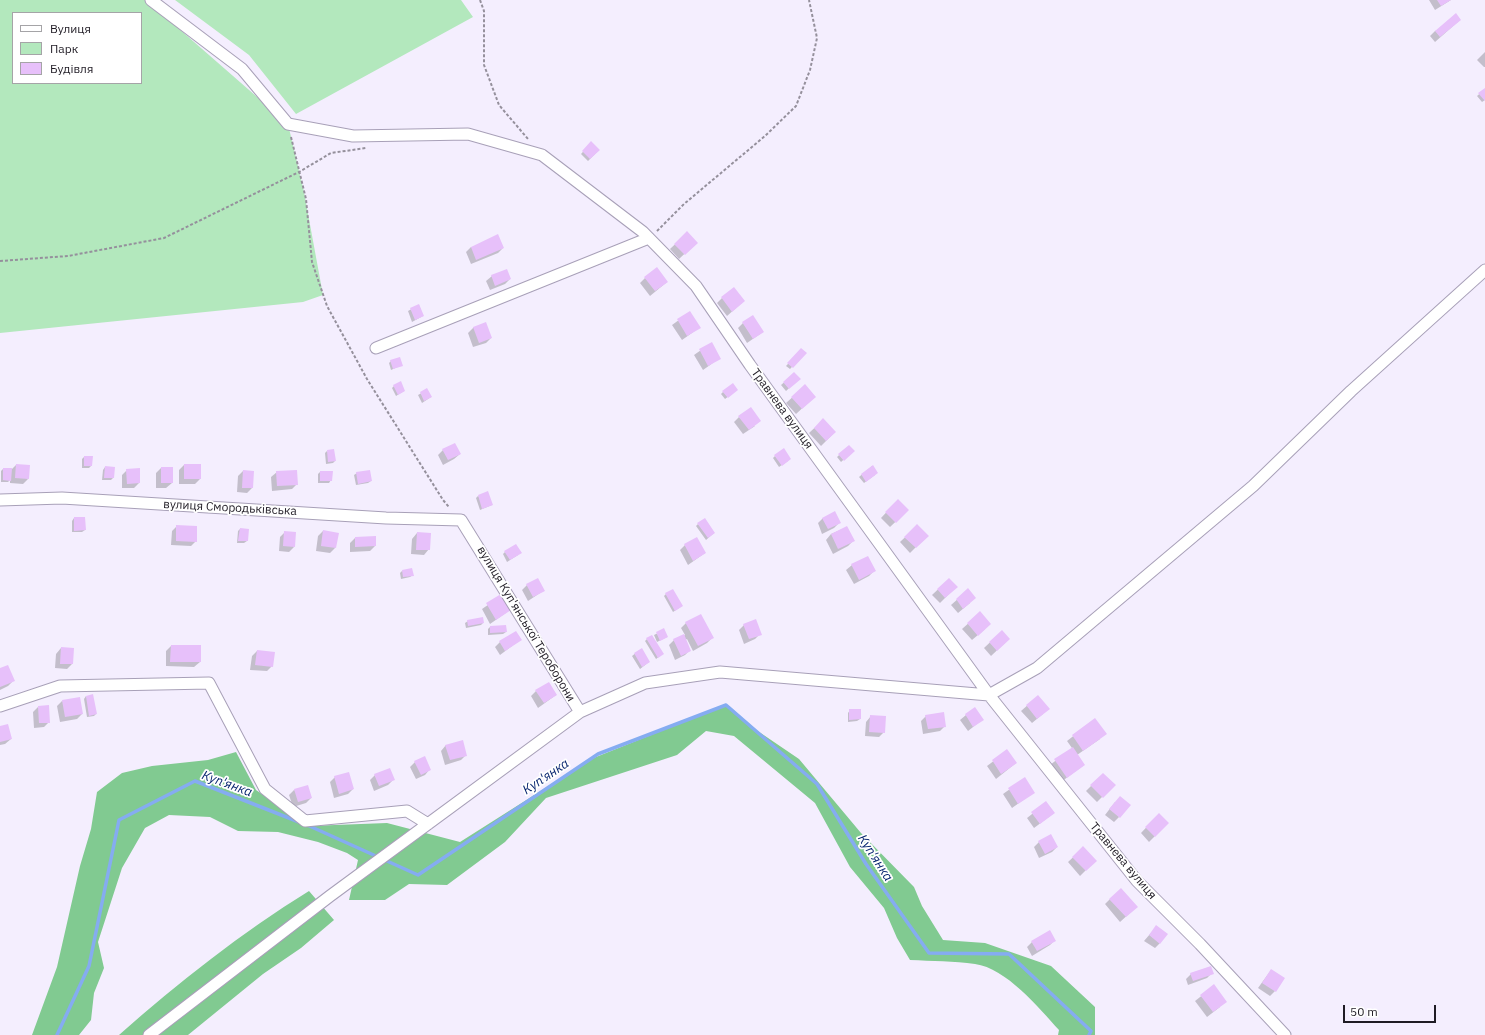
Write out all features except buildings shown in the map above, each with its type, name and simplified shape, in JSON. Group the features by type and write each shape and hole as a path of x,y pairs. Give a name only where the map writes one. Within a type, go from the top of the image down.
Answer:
{"street":[{"path":"151,0 242,69 288,124 353,136 468,134 542,154"},
{"name":"Травнева вулиця","path":"542,154 649,238 696,286 750,365 989,695 1137,881 1200,944 1285,1035"},
{"path":"376,348 649,238"},
{"path":"580,712 645,683 720,672 989,695 1037,668 1253,486 1351,391 1485,270"},
{"name":"вулиця Смородьківська","path":"0,500 62,498 386,518 461,520"},
{"name":"вулиця Куп'янської Тероборони","path":"149,1035 261,948 580,712 461,520"},
{"path":"0,706 60,686 208,682 264,789 305,821 407,811 428,824"}],"path":[{"path":"480,0 484,11 484,65 499,105 542,154"},
{"path":"649,238 684,204 764,136 796,106 810,70 817,38 809,0"},
{"path":"288,124 306,199 312,262 327,306 367,379 400,433 443,500 461,520"},
{"path":"0,261 68,256 164,238 299,172 331,153 369,148"}],"green space":[{"path":"0,0 146,0 288,124 304,192 323,295 303,302 0,333"},
{"path":"175,0 461,0 473,17 296,114 249,55"},
{"path":"726,705 746,723 799,759 861,833 914,887 922,906 943,940 985,943 1051,966 1095,1007 1095,1035 1058,1035 1059,1030 1021,990 1010,981 987,967 959,962 910,960 897,938 884,908 850,867 815,803 734,736 706,731 677,755 546,798 505,842 447,885 409,884 385,900 349,900 358,860 347,853 318,842 278,832 238,831 210,817 169,815 145,828 122,868 98,942 104,968 94,993 91,1020 79,1035 32,1035 57,967 80,866 91,829 97,792 122,773 152,766 208,760 236,752 256,790 309,826 387,823 460,842 591,759"},
{"path":"309,891 334,920 301,948 263,974 188,1035 119,1035 164,996 211,959 259,924"}],"waterway":[{"name":"Куп'янка","path":"305,824 418,875 598,754 726,705 817,784 866,864 929,953 1009,954 1091,1031 1089,1035"},
{"name":"Куп'янка","path":"57,1035 89,966 119,820 195,781 299,822"}]}
